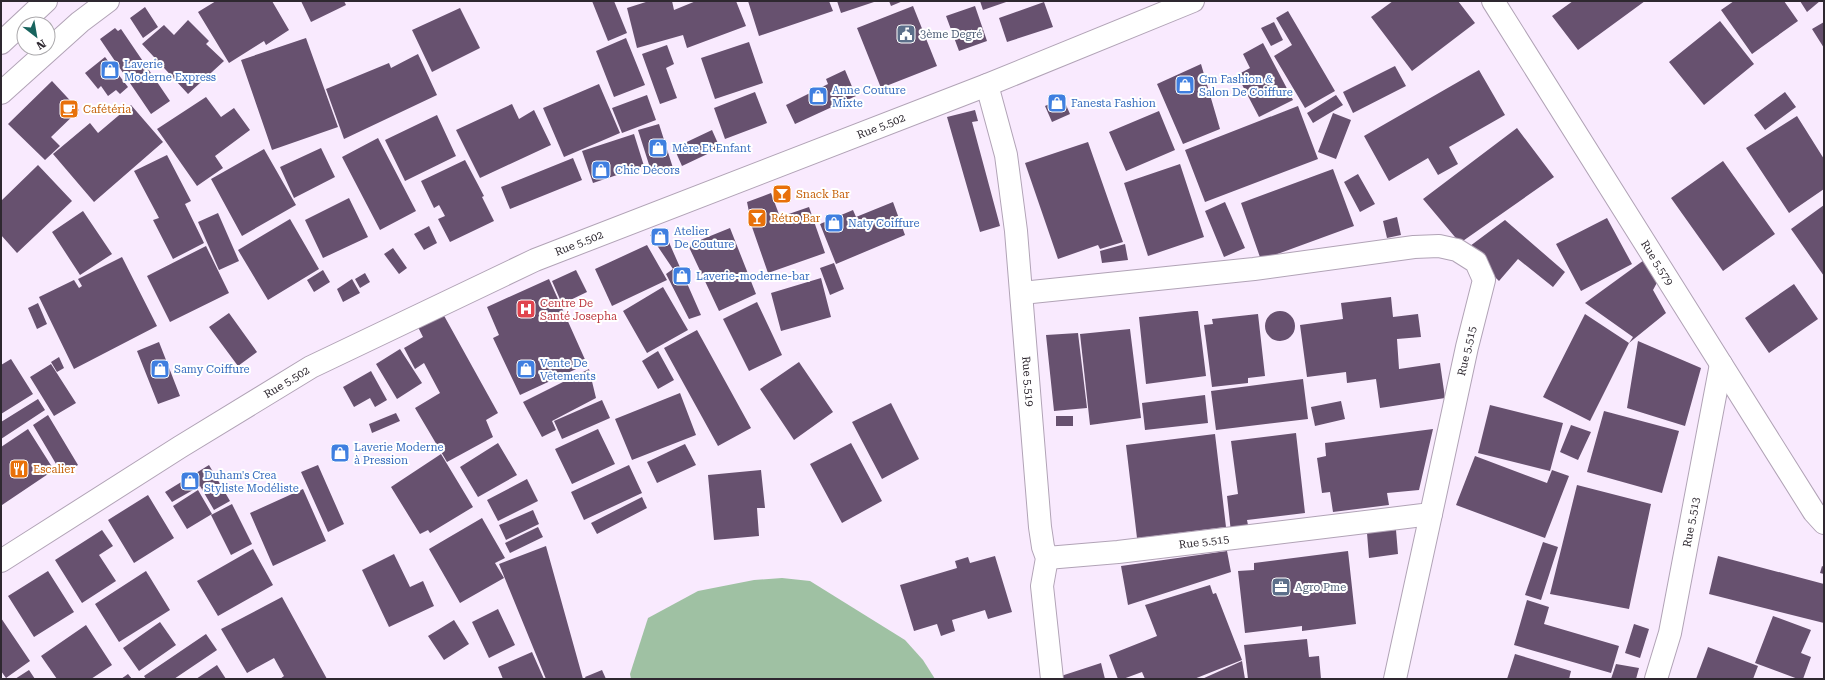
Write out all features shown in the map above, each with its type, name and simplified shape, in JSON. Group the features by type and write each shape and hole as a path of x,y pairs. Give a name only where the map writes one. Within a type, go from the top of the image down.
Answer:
{"street":[{"path":"1,43 46,1"},
{"path":"1,93 80,22 108,1"},
{"name":"Rue 5.502","path":"1,562 167,456 311,367 534,260 987,85 1193,1"},
{"name":"Rue 5.579","path":"1493,1 1810,505 1824,523"},
{"name":"Rue 5.519","path":"987,85 1006,155 1016,231 1040,527 1043,547 1047,558 1042,586 1052,679"},
{"name":"Rue 5.515","path":"1022,293 1254,269 1414,247 1438,246 1457,250 1476,262 1484,280 1467,346 1431,514 1126,551 1047,558"},
{"name":"Rue 5.513","path":"1656,679 1670,633 1721,364"},
{"path":"1395,679 1431,514"}],"green space":[{"path":"782,578 810,581 905,640 923,660 935,679 631,679 630,674 648,618 698,591 754,580"}],"building":[{"path":"216,1 272,1 289,30 266,45 264,41 229,63 198,12"},
{"path":"301,1 344,1 346,5 311,22"},
{"path":"592,1 614,1 627,33 608,41"},
{"path":"649,1 672,1 674,10 696,1 736,1 746,26 687,48 683,35 637,48 627,8"},
{"path":"748,1 829,1 833,11 759,36"},
{"path":"837,1 877,1 841,13"},
{"path":"889,1 903,1 891,6"},
{"path":"980,1 1009,1 983,10"},
{"path":"1393,1 1458,1 1475,23 1412,71 1371,17"},
{"path":"1573,1 1645,1 1578,50 1552,16"},
{"path":"1734,1 1784,1 1798,21 1752,54 1721,10"},
{"path":"1800,1 1820,1 1807,12"},
{"path":"1044,2 1053,27 1007,42 999,18"},
{"path":"913,6 937,66 881,88 857,28"},
{"path":"975,6 987,41 959,51 946,16"},
{"path":"145,7 158,27 143,38 130,18"},
{"path":"460,8 480,48 432,72 412,30"},
{"path":"1288,11 1335,91 1305,108 1274,56 1292,45 1276,18"},
{"path":"188,20 209,41 206,44 224,61 188,94 142,44 164,25 174,35"},
{"path":"1720,21 1754,64 1704,105 1669,62"},
{"path":"1274,22 1283,40 1271,46 1261,28"},
{"path":"1824,22 1824,48 1812,29"},
{"path":"115,28 118,31 121,29 170,101 151,114 100,39"},
{"path":"306,38 338,127 272,150 241,60"},
{"path":"626,38 645,85 614,97 596,51"},
{"path":"749,42 763,83 715,99 701,58"},
{"path":"1263,43 1293,100 1259,117 1237,75 1250,68 1243,54"},
{"path":"667,45 674,64 666,68 677,98 660,104 642,54"},
{"path":"418,54 437,95 344,139 326,89 389,63 391,68"},
{"path":"105,57 128,87 120,94 116,90 108,96 101,86 98,89 85,73"},
{"path":"1201,64 1220,129 1183,144 1157,84"},
{"path":"1395,66 1406,86 1353,113 1343,92"},
{"path":"845,70 856,96 795,124 786,105 828,84 826,79"},
{"path":"1479,70 1505,115 1449,147 1458,164 1438,175 1428,158 1389,181 1364,136"},
{"path":"52,81 79,110 51,137 60,146 45,160 8,124"},
{"path":"599,84 620,133 564,157 543,108"},
{"path":"755,92 767,123 725,139 714,108"},
{"path":"1785,92 1796,107 1765,130 1754,115"},
{"path":"647,95 656,120 622,133 612,108"},
{"path":"1336,95 1343,105 1313,123 1307,113"},
{"path":"206,97 221,117 234,108 250,130 215,156 223,168 197,186 157,129"},
{"path":"1063,98 1070,114 1052,122 1045,106"},
{"path":"512,104 519,119 534,110 551,145 480,178 456,130"},
{"path":"131,105 163,142 94,202 53,154 90,123 98,133"},
{"path":"1298,106 1318,159 1205,202 1185,150"},
{"path":"975,110 978,121 972,122 1000,226 980,232 947,117"},
{"path":"1159,111 1175,150 1126,171 1109,132"},
{"path":"1333,113 1351,120 1336,159 1318,152"},
{"path":"437,115 456,156 405,181 385,140"},
{"path":"1797,116 1824,159 1824,189 1789,213 1746,148"},
{"path":"659,124 673,168 652,174 638,130"},
{"path":"1517,128 1554,177 1460,243 1423,199"},
{"path":"712,130 720,148 682,166 674,148"},
{"path":"634,134 644,166 593,183 582,151"},
{"path":"378,138 416,211 380,230 342,157"},
{"path":"1088,142 1123,242 1100,249 1098,245 1058,259 1025,163"},
{"path":"321,148 335,177 294,198 280,167"},
{"path":"264,149 296,205 242,236 211,179"},
{"path":"167,155 191,201 185,204 204,243 173,259 153,220 159,218 134,171"},
{"path":"573,158 582,180 510,209 501,187"},
{"path":"465,160 484,196 482,197 494,221 450,242 438,219 445,216 439,205 434,208 421,181"},
{"path":"1723,161 1775,234 1723,271 1671,198"},
{"path":"1180,164 1204,237 1148,256 1124,183"},
{"path":"38,165 72,201 17,253 1,235 1,201"},
{"path":"1333,169 1354,226 1261,260 1241,203"},
{"path":"1358,174 1375,204 1360,212 1344,182"},
{"path":"771,193 780,217 809,207 825,253 768,273 752,227 747,202"},
{"path":"349,198 368,237 323,258 305,220"},
{"path":"893,202 905,235 836,264 820,224 853,210 856,217"},
{"path":"1225,202 1245,248 1224,257 1205,211"},
{"path":"1824,205 1824,276 1791,229"},
{"path":"83,211 112,254 80,275 52,232"},
{"path":"218,213 239,261 219,270 198,222"},
{"path":"1397,217 1401,235 1387,238 1383,221"},
{"path":"1607,218 1632,264 1581,291 1556,244"},
{"path":"290,219 319,269 268,300 238,250"},
{"path":"1505,220 1565,272 1553,287 1518,259 1499,281 1466,249"},
{"path":"429,226 437,243 424,250 414,234"},
{"path":"730,228 756,294 719,311 688,245"},
{"path":"664,231 701,315 689,319 666,274 673,269 650,235"},
{"path":"1125,244 1128,260 1102,263 1100,251"},
{"path":"647,245 667,280 612,306 595,269"},
{"path":"206,246 229,293 170,322 147,276"},
{"path":"393,248 407,268 399,274 384,254"},
{"path":"1651,255 1665,268 1653,290 1666,313 1629,343 1633,337 1585,303"},
{"path":"122,257 157,326 74,369 39,297 74,280 79,288 82,286 78,279"},
{"path":"834,263 844,289 830,295 820,268"},
{"path":"323,270 330,282 314,292 307,280"},
{"path":"576,270 587,292 562,304 552,281"},
{"path":"365,273 370,282 360,288 355,279"},
{"path":"821,278 831,317 781,331 771,293"},
{"path":"352,279 360,293 343,302 337,289"},
{"path":"549,279 587,364 520,395 493,338 499,335 487,307"},
{"path":"1794,284 1818,319 1769,353 1745,318"},
{"path":"663,287 688,330 647,353 623,311"},
{"path":"1391,297 1393,317 1418,314 1421,337 1397,339 1399,369 1440,363 1445,398 1380,408 1376,379 1347,383 1346,372 1307,377 1300,325 1343,319 1341,303"},
{"path":"757,302 782,355 749,371 723,319"},
{"path":"38,303 47,324 37,329 28,308"},
{"path":"1198,311 1206,376 1146,384 1139,317"},
{"path":"1280,311 1290,316 1295,326 1290,336 1280,341 1270,336 1265,326 1270,316"},
{"path":"442,312 498,413 486,420 493,437 447,462 415,408 440,393 424,363 415,369 404,348 423,337 417,325"},
{"path":"229,313 257,352 238,366 209,327"},
{"path":"1258,314 1265,376 1248,378 1248,383 1212,387 1204,325 1213,324 1212,319"},
{"path":"1585,314 1629,343 1590,421 1543,397"},
{"path":"1130,329 1141,418 1090,425 1080,334"},
{"path":"697,330 751,428 718,446 664,348"},
{"path":"1078,333 1087,408 1054,411 1046,335"},
{"path":"1638,341 1701,368 1685,426 1627,408"},
{"path":"159,342 180,396 158,404 137,351"},
{"path":"400,349 422,383 397,399 376,364"},
{"path":"658,351 674,380 658,389 642,361"},
{"path":"59,357 64,368 57,372 51,362"},
{"path":"11,359 33,394 1,414 1,365"},
{"path":"799,362 833,412 794,440 760,389"},
{"path":"51,364 76,403 54,416 30,377"},
{"path":"589,369 596,398 552,421 556,430 542,437 523,402"},
{"path":"371,371 387,400 375,407 370,398 354,407 343,387"},
{"path":"1303,379 1308,419 1216,430 1211,391"},
{"path":"680,393 696,435 632,460 615,419"},
{"path":"1205,395 1208,423 1145,430 1142,403"},
{"path":"38,399 45,410 1,439 1,422"},
{"path":"602,400 610,418 562,439 554,421"},
{"path":"1341,401 1345,419 1315,426 1311,407"},
{"path":"891,403 919,459 882,479 852,422"},
{"path":"1490,405 1563,423 1550,471 1478,453"},
{"path":"1604,411 1679,431 1662,493 1587,472"},
{"path":"396,413 400,421 372,433 369,424"},
{"path":"48,415 78,465 62,474 33,425"},
{"path":"1056,416 1073,416 1073,426 1056,426"},
{"path":"1571,425 1591,432 1578,460 1560,452"},
{"path":"28,429 54,470 2,505 1,447"},
{"path":"598,429 615,464 572,484 555,449"},
{"path":"1433,429 1419,490 1387,493 1389,505 1333,512 1330,492 1322,493 1317,458 1326,456 1325,443"},
{"path":"1296,433 1305,513 1247,520 1249,530 1231,532 1227,496 1238,494 1231,441"},
{"path":"1215,434 1226,527 1137,538 1126,445"},
{"path":"498,443 517,475 478,497 460,467"},
{"path":"851,443 882,501 842,523 810,464"},
{"path":"685,444 696,465 657,483 647,462"},
{"path":"441,454 473,507 430,533 428,530 420,534 391,487"},
{"path":"1475,456 1547,483 1552,470 1569,476 1545,538 1456,505"},
{"path":"209,465 230,501 214,510 200,486 172,502 165,492"},
{"path":"318,465 344,524 328,532 301,472"},
{"path":"629,465 642,493 584,520 571,492"},
{"path":"761,470 765,508 757,508 759,536 714,540 708,475"},
{"path":"527,479 538,501 498,521 487,500"},
{"path":"1577,485 1651,504 1629,609 1550,594"},
{"path":"303,489 326,541 273,566 250,513"},
{"path":"198,490 212,514 187,529 173,506"},
{"path":"148,495 174,538 134,563 108,520"},
{"path":"642,497 647,508 597,534 591,523"},
{"path":"232,504 252,544 231,555 211,515"},
{"path":"533,510 539,524 506,540 499,525"},
{"path":"482,518 505,558 495,563 504,578 460,603 429,549"},
{"path":"538,527 543,537 510,553 505,543"},
{"path":"102,530 113,546 99,555 116,581 82,603 55,560"},
{"path":"1396,530 1398,554 1369,558 1367,533"},
{"path":"1543,542 1558,547 1541,600 1525,595"},
{"path":"546,546 583,679 546,679 499,564"},
{"path":"253,549 273,585 218,616 197,581"},
{"path":"1227,551 1231,572 1128,605 1121,566"},
{"path":"1348,551 1356,624 1302,631 1302,626 1245,633 1238,571 1254,570 1254,563"},
{"path":"394,554 410,587 423,581 434,606 389,627 362,570"},
{"path":"995,556 1012,612 988,619 985,610 952,620 955,631 941,636 937,624 914,631 900,585 957,568 955,561 968,557 970,563"},
{"path":"1718,556 1824,584 1824,623 1709,594"},
{"path":"1822,566 1824,567 1824,574 1820,573"},
{"path":"48,571 74,612 34,637 8,596"},
{"path":"146,571 170,610 119,642 95,604"},
{"path":"1210,585 1213,594 1216,593 1242,660 1194,679 1145,679 1142,672 1123,679 1118,679 1109,655 1157,636 1145,605"},
{"path":"282,597 327,679 280,679 284,676 274,658 247,673 221,629"},
{"path":"1527,600 1549,607 1544,624 1619,646 1611,673 1514,645"},
{"path":"498,609 515,645 489,658 472,622"},
{"path":"1773,616 1811,630 1801,653 1811,657 1803,679 1798,679 1755,663"},
{"path":"1,618 30,661 6,678 1,671"},
{"path":"454,620 469,644 444,660 428,636"},
{"path":"160,622 176,645 139,671 123,648"},
{"path":"1634,624 1649,629 1640,658 1625,653"},
{"path":"86,625 112,665 91,679 57,679 41,656"},
{"path":"206,634 217,650 174,679 146,679 144,676"},
{"path":"1307,639 1309,657 1319,656 1321,679 1248,679 1244,645"},
{"path":"1708,647 1758,666 1753,679 1696,679"},
{"path":"532,652 544,679 503,679 498,667"},
{"path":"1515,654 1571,671 1569,679 1507,679"},
{"path":"1242,661 1245,679 1202,679"},
{"path":"1101,663 1105,679 1061,679 1061,676"},
{"path":"1616,664 1639,668 1636,679 1611,679"},
{"path":"217,665 226,679 196,679"},
{"path":"29,670 35,679 15,679"},
{"path":"602,670 606,679 586,679 585,677"},
{"path":"128,674 132,679 121,679"}],"place":[{"name":"3ème Degré","path":"906,34"},
{"name":"Laverie Moderne Express","path":"110,70"},
{"name":"Gm Fashion & Salon De Coiffure","path":"1185,85"},
{"name":"Anne Couture Mixte","path":"818,96"},
{"name":"Fanesta Fashion","path":"1057,103"},
{"name":"Cafétéria","path":"69,109"},
{"name":"Mère Et Enfant","path":"658,148"},
{"name":"Chic Décors","path":"601,170"},
{"name":"Snack Bar","path":"782,194"},
{"name":"Rétro Bar","path":"757,218"},
{"name":"Naty Coiffure","path":"834,223"},
{"name":"Atelier De Couture","path":"660,237"},
{"name":"Laverie-moderne-bar","path":"682,276"},
{"name":"Centre De Santé Josepha","path":"526,309"},
{"name":"Samy Coiffure","path":"160,369"},
{"name":"Vente De Vêtements","path":"526,369"},
{"name":"Laverie Moderne à Pression","path":"340,453"},
{"name":"Escalier","path":"19,469"},
{"name":"Duham's Crea Styliste Modéliste","path":"190,481"},
{"name":"Agro Pme","path":"1281,587"}]}
